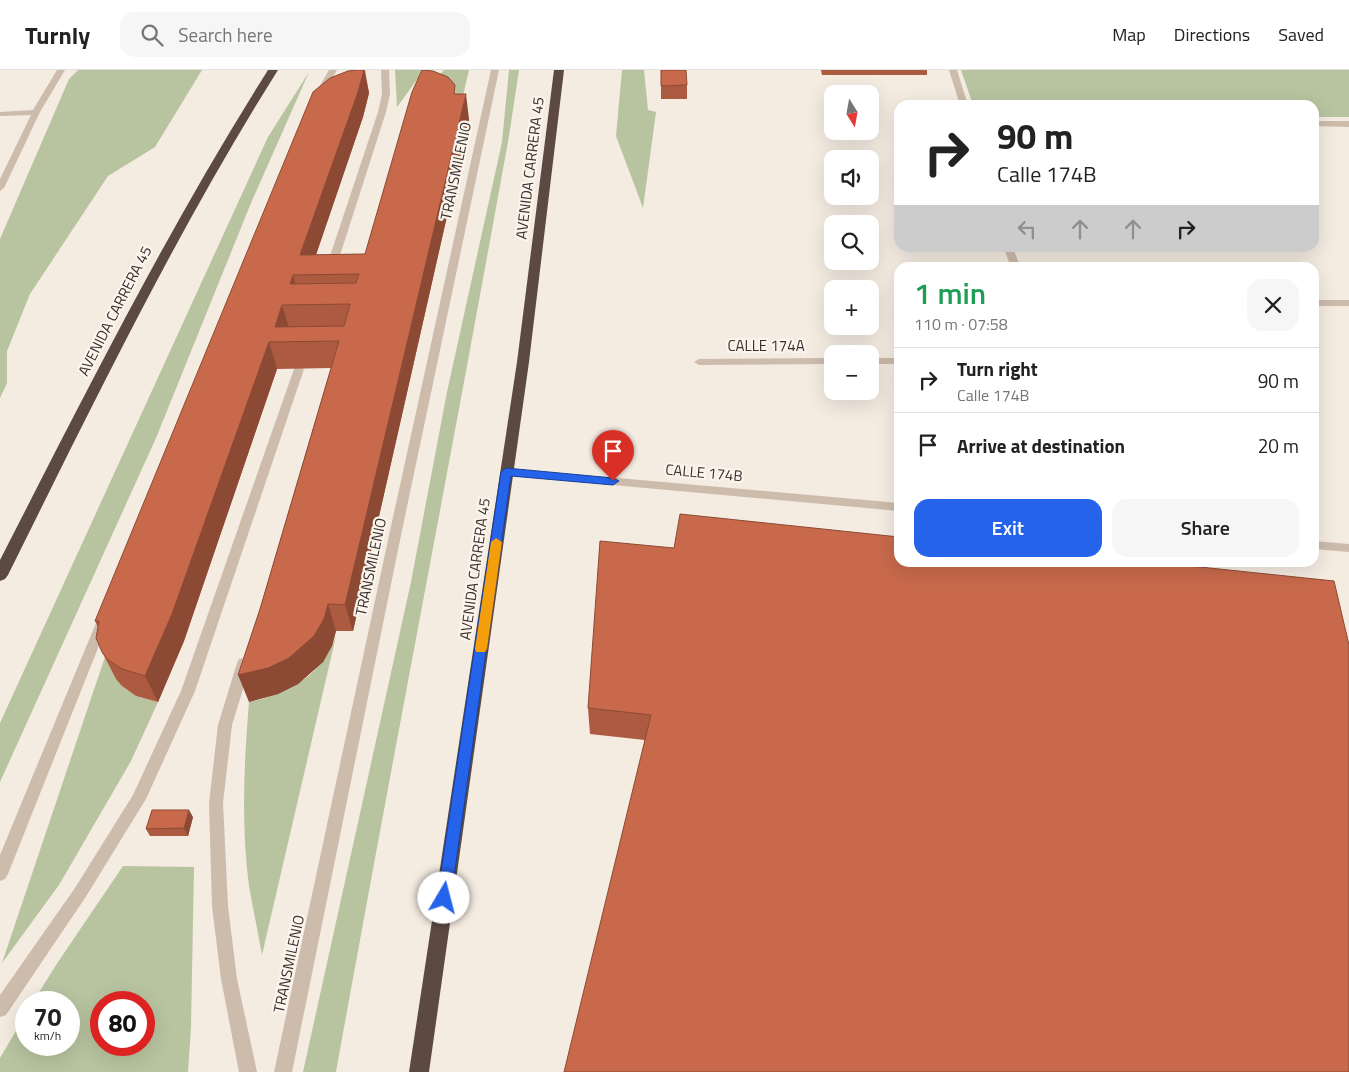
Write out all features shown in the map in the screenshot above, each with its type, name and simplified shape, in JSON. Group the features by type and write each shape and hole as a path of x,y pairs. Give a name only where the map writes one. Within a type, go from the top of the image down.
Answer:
{"highway":[{"name":"AVENIDA CARRERA 45","path":"0,575 178,228 244,114 273,70"},
{"name":"AVENIDA CARRERA 45","path":"419,1072 529,320 559,70"}],"street":[{"path":"0,188 36,112 61,70"},
{"path":"314,104 333,70"},
{"path":"326,281 382,112 386,94 387,79 385,70"},
{"name":"TRANSMILENIO","path":"283,1072 394,540 495,70"},
{"path":"953,70 962,100"},
{"path":"0,114 36,112"},
{"path":"1319,124 1349,124"},
{"path":"1319,303 1349,303"},
{"name":"CALLE 174A","path":"699,362 824,361"},
{"path":"879,361 894,361"},
{"path":"0,1009 80,893 139,800 188,691 299,369"},
{"name":"CALLE 174B","path":"506,472 894,507"},
{"path":"1319,545 1349,548"},
{"path":"0,874 106,612"},
{"path":"248,1072 229,979 220,906 216,803 225,725 249,649"}],"green space":[{"path":"78,70 202,70 155,147 108,176 30,294 7,351 7,383 0,398 0,239 69,79"},
{"path":"395,70 424,70 397,107"},
{"path":"444,70 469,70 458,117 436,79"},
{"path":"509,70 519,70 509,136 336,1072 303,1072 411,582 447,392 502,142"},
{"path":"622,70 644,70 648,110 656,112 643,208 616,136"},
{"path":"961,70 1349,70 1349,117 1319,117 1319,100 971,100"},
{"path":"309,72 251,203 156,438 0,782 0,723 268,137"},
{"path":"336,636 262,955 246,863 244,817 249,702 277,694 302,681 322,662"},
{"path":"108,648 122,686 136,696 158,702 131,761 59,885 2,963"},
{"path":"123,866 194,867 191,1027 188,1072 0,1072 0,1058 15,1033 15,1056 80,1056 80,991 40,991"}],"building":[{"path":"364,70 358,92 300,255 365,254 412,92 422,70 433,71 448,77 455,85 454,94 466,94 345,605 328,604 324,619 314,636 289,658 268,668 238,675 260,609 339,341 269,342 172,614 145,676 122,669 108,660 102,652 96,638 99,621 95,621 313,92 330,78 348,71","holes":["359,274 356,283 290,284 293,275","350,304 344,326 275,327 282,305"]},
{"path":"661,70 686,70 687,85 661,86"},
{"path":"680,514 894,536 894,567 1200,567 1334,581 1349,645 1349,1072 564,1072 651,715 588,708 600,541 674,548"},
{"path":"152,810 189,810 184,828 146,829"}],"slow traffic":[{"path":"481,649 496,542"}],"route":[{"path":"444,898 506,472 613,481"}]}
